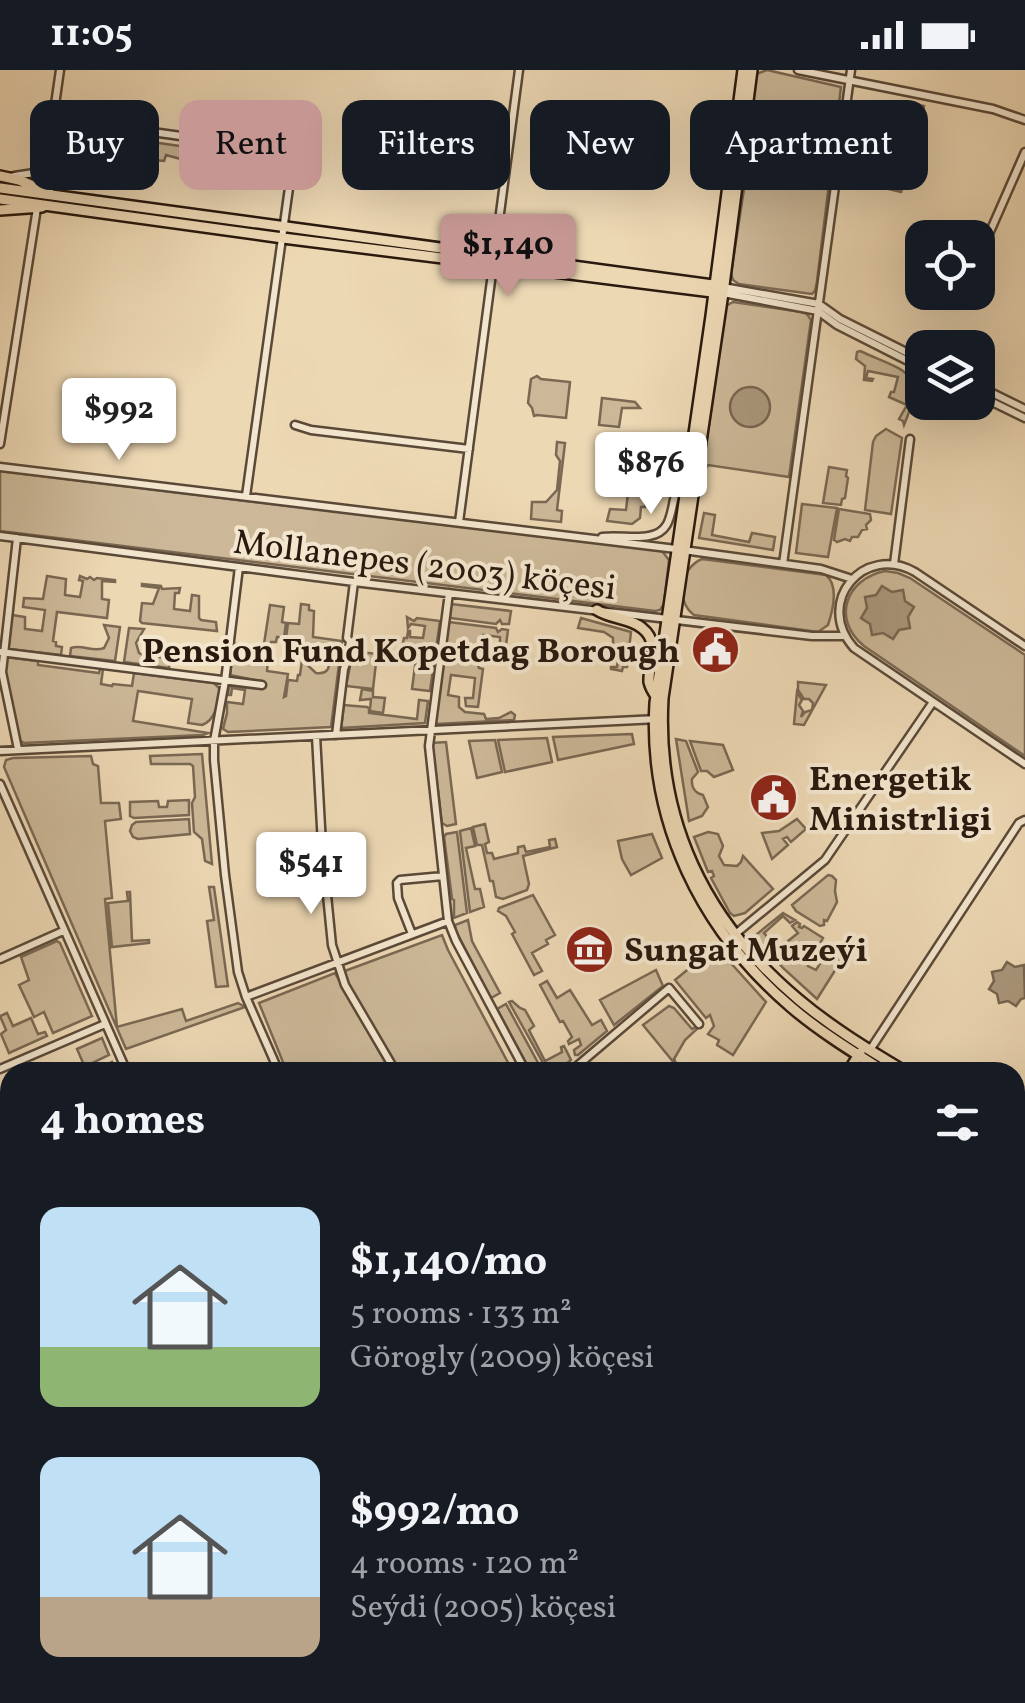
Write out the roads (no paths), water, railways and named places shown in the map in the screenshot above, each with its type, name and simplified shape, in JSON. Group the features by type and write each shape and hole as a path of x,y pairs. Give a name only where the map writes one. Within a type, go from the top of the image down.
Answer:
{"main road":[{"path":"680,550 688,470 719,289 743,70"},
{"path":"658,719 752,70"},
{"path":"2,176 33,185 52,200"},
{"path":"0,188 52,200 284,233 719,289"},
{"path":"0,199 52,200"},
{"path":"0,210 37,208 52,200"},
{"path":"598,610 638,625 648,634 653,650 649,684 656,697"},
{"path":"671,619 656,697 668,784 690,861 731,937 874,1062"},
{"path":"856,1062 864,1051"}],"street":[{"path":"56,100 60,70"},
{"path":"459,522 520,70"},
{"path":"798,70 994,109 1025,120"},
{"path":"783,564 851,70"},
{"path":"159,133 294,152 246,496"},
{"path":"995,220 1025,152"},
{"path":"2,176 30,174"},
{"path":"48,190 52,200"},
{"path":"0,444 37,208"},
{"path":"719,289 819,308 905,352"},
{"path":"819,308 837,325 905,359"},
{"path":"995,394 1025,409"},
{"path":"995,403 1025,418"},
{"path":"295,426 469,449"},
{"path":"894,564 910,439"},
{"path":"0,467 680,550 828,570 852,579"},
{"path":"595,539 661,532 670,520 676,491 688,470"},
{"name":"Mollanepes (2003) köçesi","path":"0,536 354,582 812,636 845,636"},
{"path":"16,538 2,676 18,750"},
{"path":"1025,646 915,572 894,564 871,566 852,579 839,606 845,636 860,652 1025,764"},
{"path":"239,567 214,760 238,972 275,1062"},
{"path":"336,735 349,651 354,582"},
{"path":"449,593 429,730 448,921 521,1062"},
{"path":"2,652 262,685"},
{"path":"731,937 824,860 934,702"},
{"path":"0,751 658,719"},
{"path":"316,736 331,938 345,985 390,1062"},
{"path":"0,784 4,804 123,1062"},
{"path":"864,1051 1019,823 1025,820"},
{"path":"412,934 398,898 397,882 443,876"},
{"path":"246,996 448,921"},
{"path":"0,959 63,931"},
{"path":"582,1062 670,988 699,1024"},
{"path":"16,1062 106,1024"}],"place":[{"name":"Pension Fund Kopetdag Borough","path":"715,650"},
{"name":"Energetik Ministrligi","path":"774,798"},
{"name":"Sungat Muzeýi","path":"589,949"}]}
